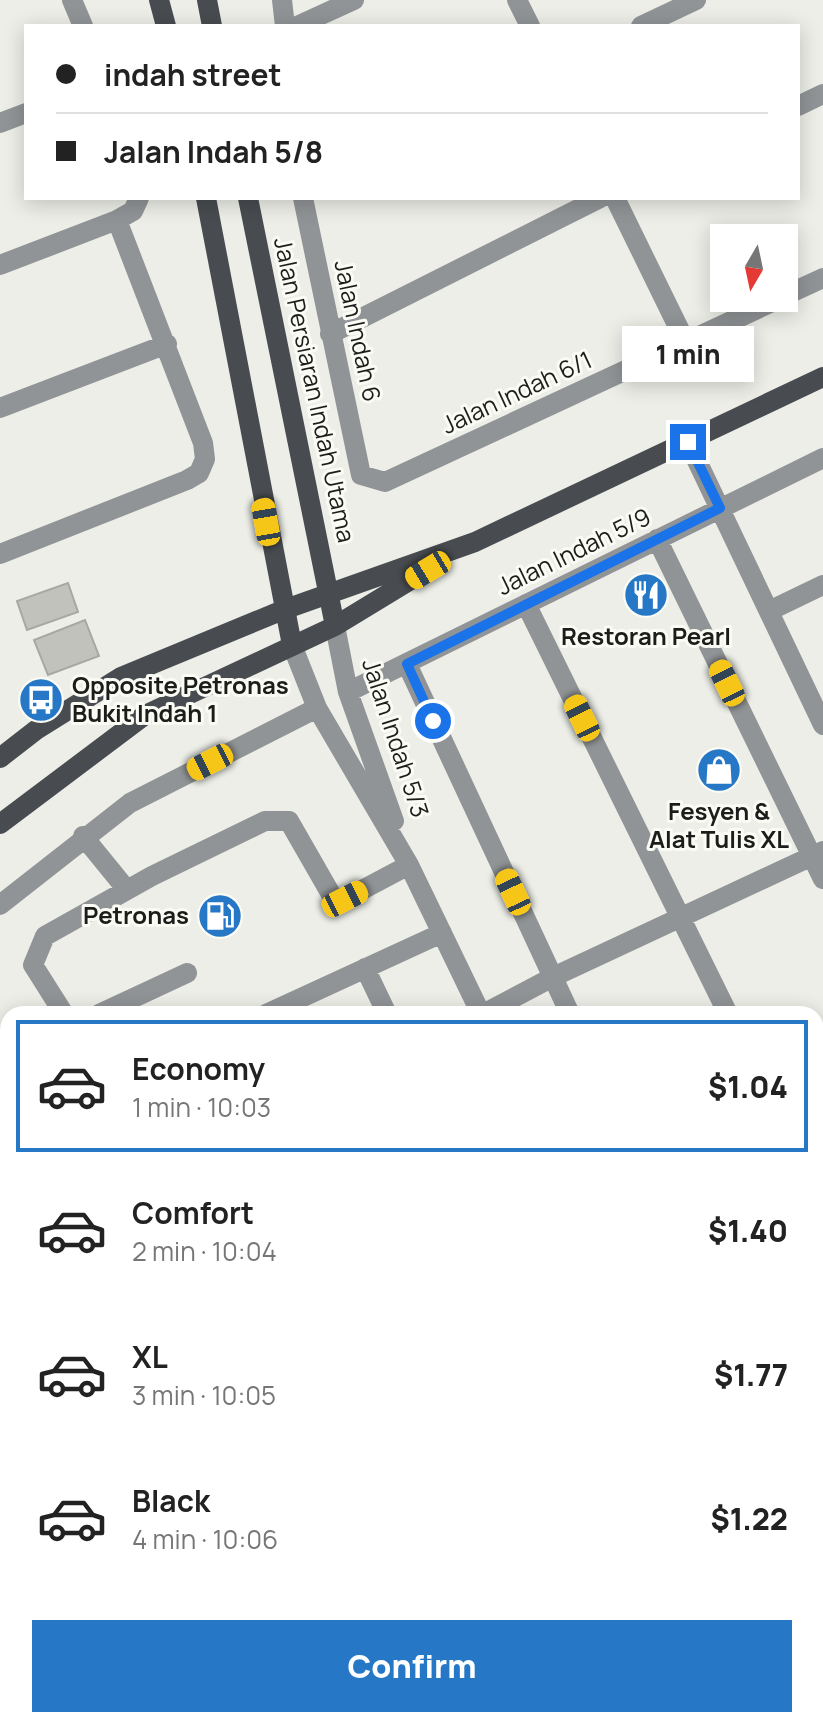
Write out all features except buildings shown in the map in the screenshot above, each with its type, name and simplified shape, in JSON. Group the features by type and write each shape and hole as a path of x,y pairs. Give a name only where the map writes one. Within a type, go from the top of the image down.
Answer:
{"main road":[{"path":"159,0 165,24"},
{"path":"207,0 212,24"},
{"path":"206,200 292,645"},
{"name":"Jalan Persiaran Indah Utama","path":"248,200 335,626"},
{"path":"0,824 145,715 335,626 475,542 823,377"},
{"path":"0,758 36,730 121,677 283,610 475,542"}],"street":[{"path":"72,0 82,24"},
{"path":"282,0 285,24"},
{"path":"301,24 354,0"},
{"path":"517,0 529,24"},
{"path":"645,24 696,0"},
{"path":"800,105 823,94"},
{"path":"0,123 24,114"},
{"path":"0,265 117,220 133,211 138,200"},
{"name":"Jalan Indah 6","path":"303,200 361,475"},
{"path":"330,334 596,200"},
{"path":"616,200 686,343"},
{"path":"0,554 199,473 205,459 203,443 167,344 117,220"},
{"name":"Jalan Indah 6/1","path":"798,290 823,278"},
{"name":"Jalan Indah 6/1","path":"361,475 385,482 751,312"},
{"path":"0,408 167,344"},
{"path":"688,442 823,725"},
{"name":"Jalan Indah 5/9","path":"348,692 823,458"},
{"path":"657,539 817,853 823,879"},
{"path":"769,611 823,585"},
{"path":"526,604 724,1006"},
{"name":"Jalan Indah 5/3","path":"335,626 348,692 409,865"},
{"name":"Jalan Indah 5/3","path":"292,645 317,708 409,865 478,1006"},
{"path":"407,664 566,1006"},
{"path":"0,905 83,836 130,803 317,708"},
{"path":"59,1006 33,965 45,936 127,890 265,821 289,821 332,896 345,899 409,865"},
{"path":"83,836 127,890"},
{"path":"497,1006 817,853"},
{"path":"283,1006 442,933"},
{"path":"365,968 383,1006"},
{"path":"116,1006 187,973"}],"place":[{"name":"Restoran Pearl","path":"646,595"},
{"name":"Opposite Petronas Bukit Indah 1","path":"41,700"},
{"name":"Fesyen & Alat Tulis XL","path":"719,770"},
{"name":"Petronas","path":"220,916"}],"route":[{"path":"433,721 407,664 720,508 688,442"}]}
